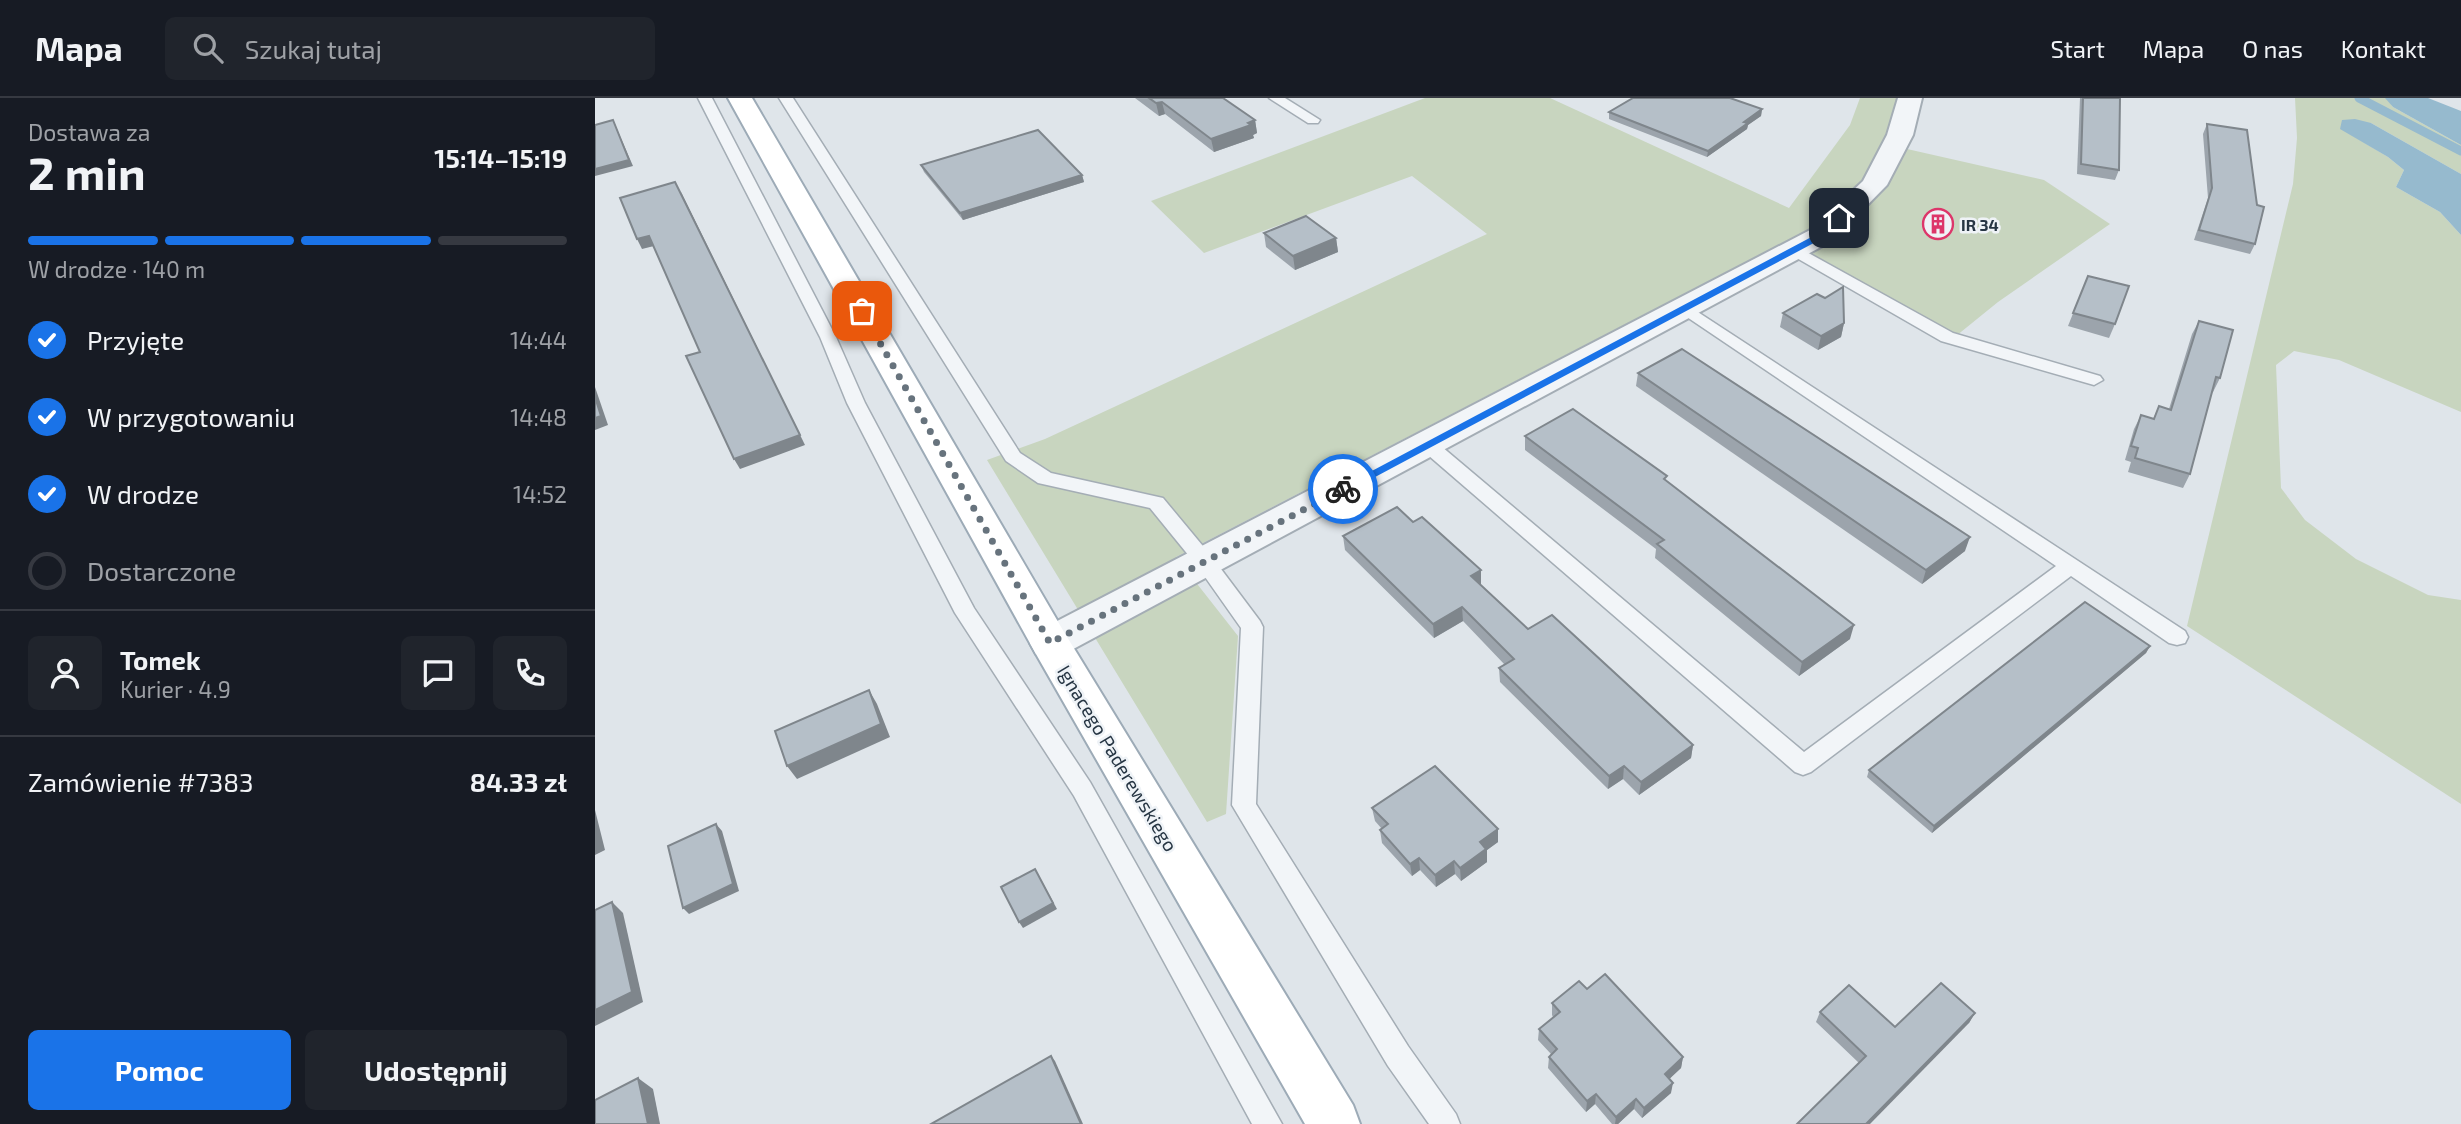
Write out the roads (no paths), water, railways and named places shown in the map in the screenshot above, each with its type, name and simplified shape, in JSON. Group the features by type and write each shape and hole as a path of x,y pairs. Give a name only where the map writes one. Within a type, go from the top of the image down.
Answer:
{"main road":[{"name":"Ignacego Paderewskiego","path":"740,98 1050,643 1334,1124"}],"street":[{"path":"1050,643 1822,235 1874,185 1900,135 1910,98"}],"lane":[{"path":"705,98 828,338 856,403 966,613 1082,789 1268,1124"},
{"path":"786,98 1013,457 1045,478 1156,503 1205,562 1252,627 1244,805 1398,1056 1446,1124"},
{"path":"1276,98 1313,120"},
{"path":"1794,250 1947,337 2095,380"},
{"path":"1684,308 2177,637"},
{"path":"1427,444 1803,765 2071,566"}],"water":[{"path":"2385,98 2428,98 2461,111 2461,145 2393,107"},
{"path":"2355,119 2371,123 2461,174 2461,235 2440,212 2396,187 2404,170 2388,157 2340,129 2342,120"}],"waterway":[{"path":"2359,98 2461,151"}],"place":[{"name":"IR 34","path":"1938,224"}]}
